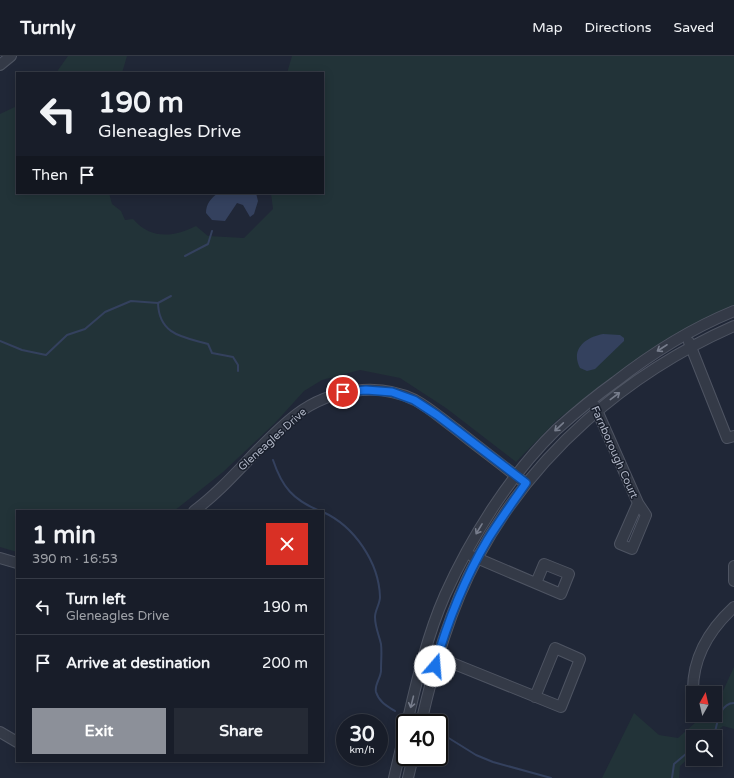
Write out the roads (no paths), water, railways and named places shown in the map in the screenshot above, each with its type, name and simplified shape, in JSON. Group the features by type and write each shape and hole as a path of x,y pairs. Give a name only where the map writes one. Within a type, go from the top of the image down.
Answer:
{"street":[{"path":"0,65 11,56"},
{"path":"409,714 425,652 444,597 480,528 516,476 555,432 591,400 648,357 686,334 734,311"},
{"path":"423,714 437,657 458,601 488,539 526,483 562,443 598,410 650,371 691,347 734,326"},
{"path":"686,334 727,438 734,436"},
{"name":"Gleneagles Drive","path":"195,510 297,414 327,397 366,390 392,392 414,400 437,415 526,483"},
{"name":"Farnborough Court","path":"591,400 598,410 638,503"},
{"path":"466,553 536,583"},
{"path":"0,558 16,563"},
{"path":"734,566 734,581"},
{"path":"693,686 692,675 708,636 717,622 734,607"},
{"path":"425,652 561,708 580,659 555,648 535,697"},
{"path":"0,732 16,741"},
{"path":"394,778 397,766"},
{"path":"408,778 411,766"}],"water":[{"path":"217,194 256,194 258,201 254,214 250,217 243,205 237,203 225,221 212,220 206,213 211,199"},
{"path":"603,334 620,335 624,338 624,341 595,369 587,371 580,368 577,361 577,355 581,345 591,338"}],"waterway":[{"path":"185,256 208,244 212,231"},
{"path":"158,303 171,296"},
{"path":"0,341 22,350 46,355 67,335 85,329 105,312 131,301 158,303 159,314 168,328 181,336 208,344 212,353 233,357 238,365 238,371"},
{"path":"273,460 280,478 290,492 303,502 318,510"},
{"path":"324,513 345,526 354,536 370,558 375,571 379,584 380,597 375,614 375,621 381,644 381,672 376,686 376,692 381,701 395,711"},
{"path":"716,730 722,711 729,704 734,703"},
{"path":"448,738 476,755 493,762 551,778"},
{"path":"672,778 674,764 686,754"}]}
